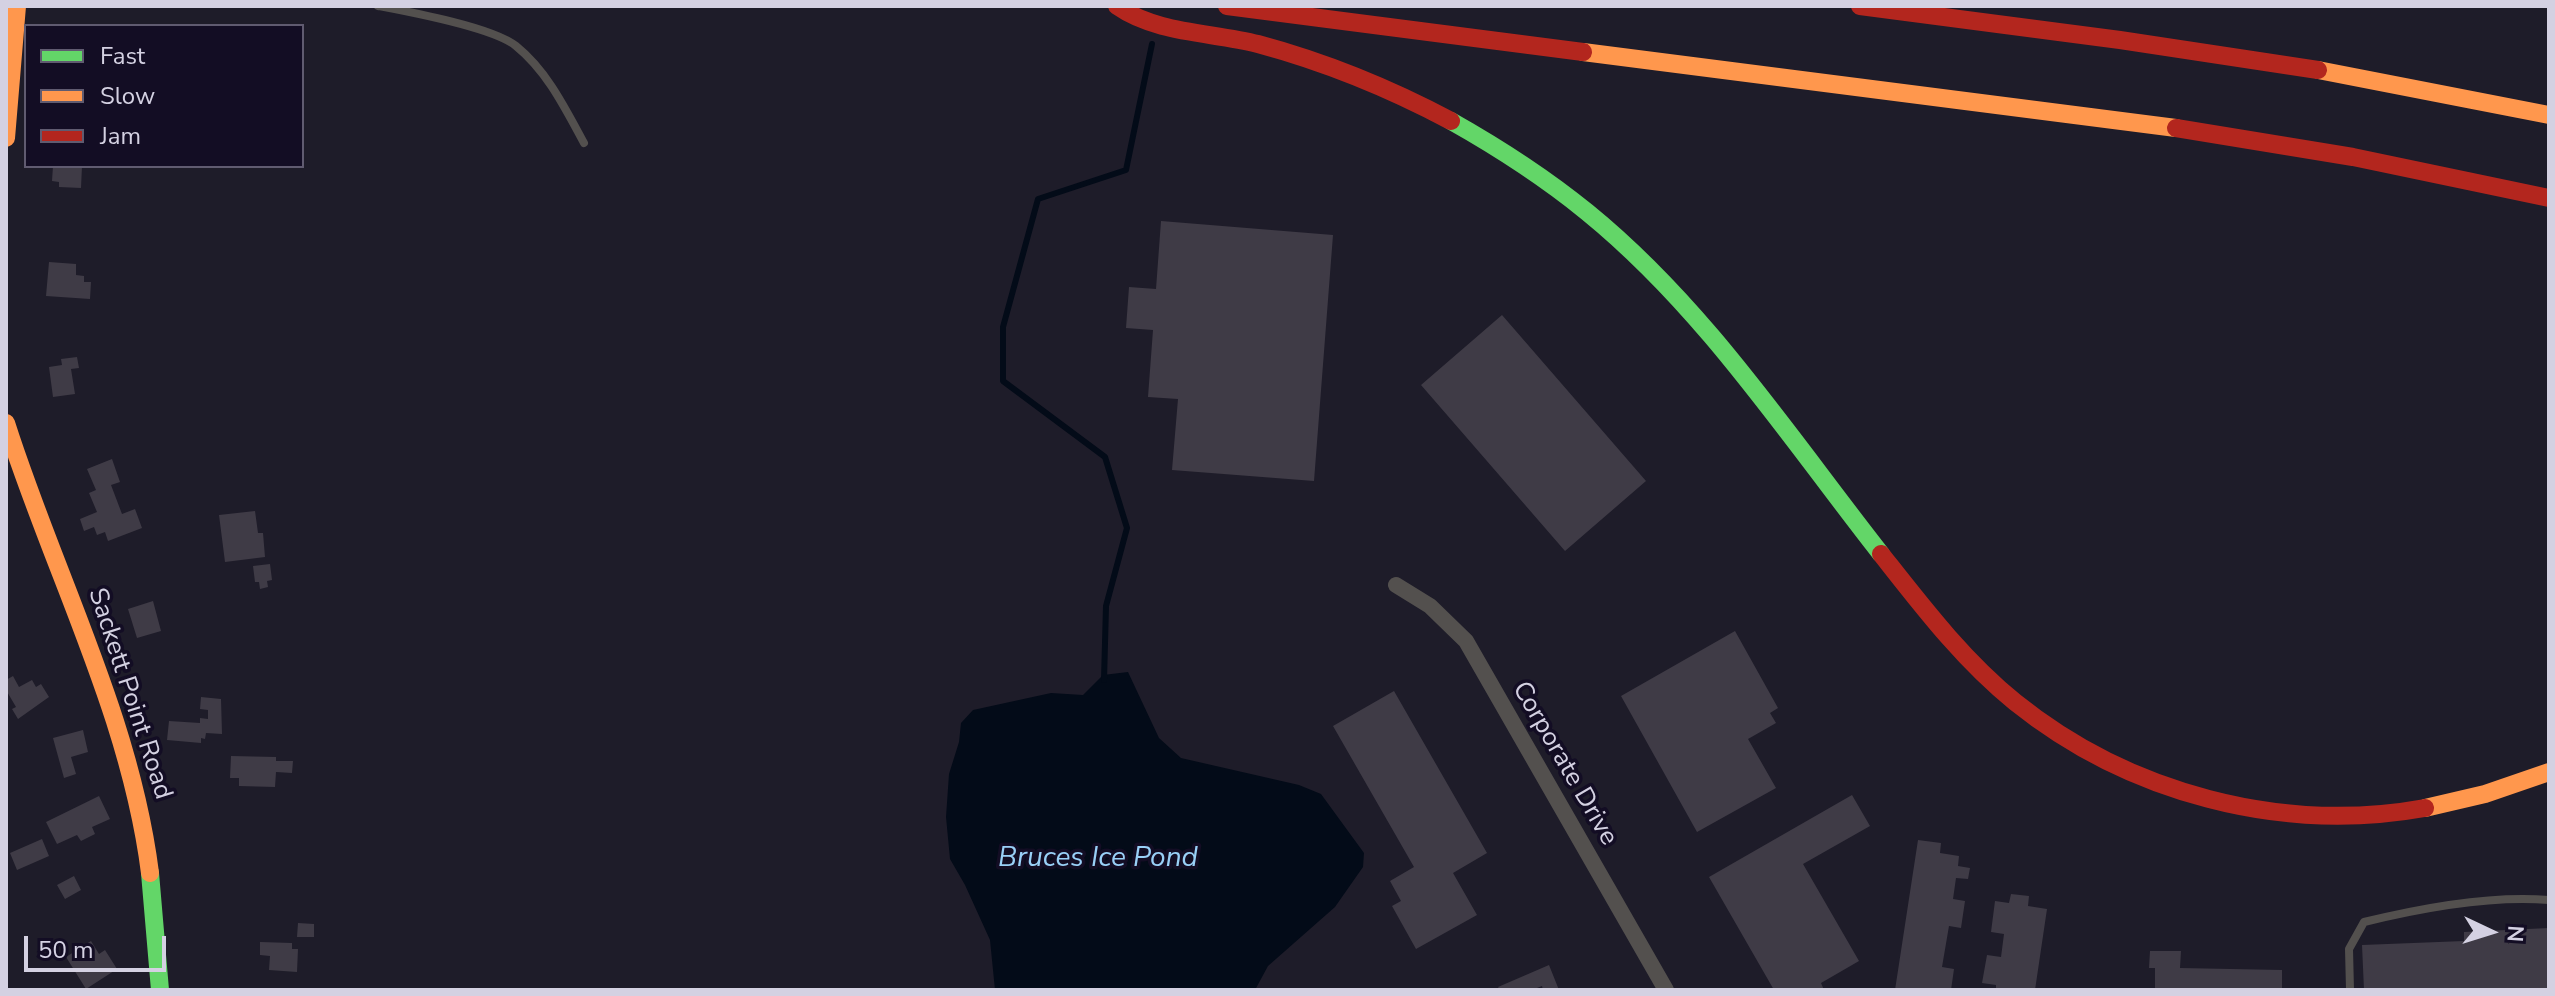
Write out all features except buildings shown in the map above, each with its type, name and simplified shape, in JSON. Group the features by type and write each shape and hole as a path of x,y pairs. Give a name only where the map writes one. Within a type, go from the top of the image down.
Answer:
{"main road":[{"path":"6,138 17,6"},
{"path":"1117,6 1144,22 1255,43 1338,69 1400,94 1483,139 1574,201 1629,248 1697,321 1955,645 2014,701 2082,748 2134,773 2195,796 2253,809 2308,815 2362,815 2419,809 2492,793 2549,772"},
{"path":"1227,6 2207,132 2353,157 2549,198"},
{"path":"1860,6 2333,71 2549,115"},
{"name":"Sackett Point Road","path":"6,423 99,675 130,769 147,840 156,911 160,990"}],"street":[{"name":"Corporate Drive","path":"1396,585 1430,606 1466,641 1666,990"}],"lane":[{"path":"378,6 476,29 514,44 552,85 584,143"},
{"path":"2350,990 2349,949 2364,922 2397,914 2518,897 2549,900"}],"water":[{"name":"Bruces Ice Pond","path":"1128,672 1159,738 1181,758 1299,785 1321,794 1364,853 1363,867 1335,907 1268,966 1255,990 995,990 990,940 950,859 946,817 949,774 959,742 961,723 973,710 1051,693 1083,695 1103,675"}],"waterway":[{"path":"1104,680 1106,606 1127,528 1105,457 1003,381 1003,327 1038,199 1126,170 1152,44"}],"traffic: fast":[{"path":"1451,121 1571,199 1629,249 1669,289 1743,375 1881,554"},
{"path":"150,873 160,990"}],"traffic: slow":[{"path":"6,138 17,6"},
{"path":"1583,52 2176,128"},
{"path":"2318,70 2549,115"},
{"path":"6,423 126,757 150,873"},
{"path":"2425,808 2485,794 2549,772"}],"traffic: jam":[{"path":"1117,6 1167,27 1258,44 1308,59 1380,87 1451,121"},
{"path":"1227,6 1583,52"},
{"path":"1860,6 2318,70"},
{"path":"2176,128 2353,157 2549,198"},
{"path":"1881,554 1944,632 1996,686 2059,734 2106,761 2208,799 2262,810 2316,815 2371,815 2425,808"}]}
